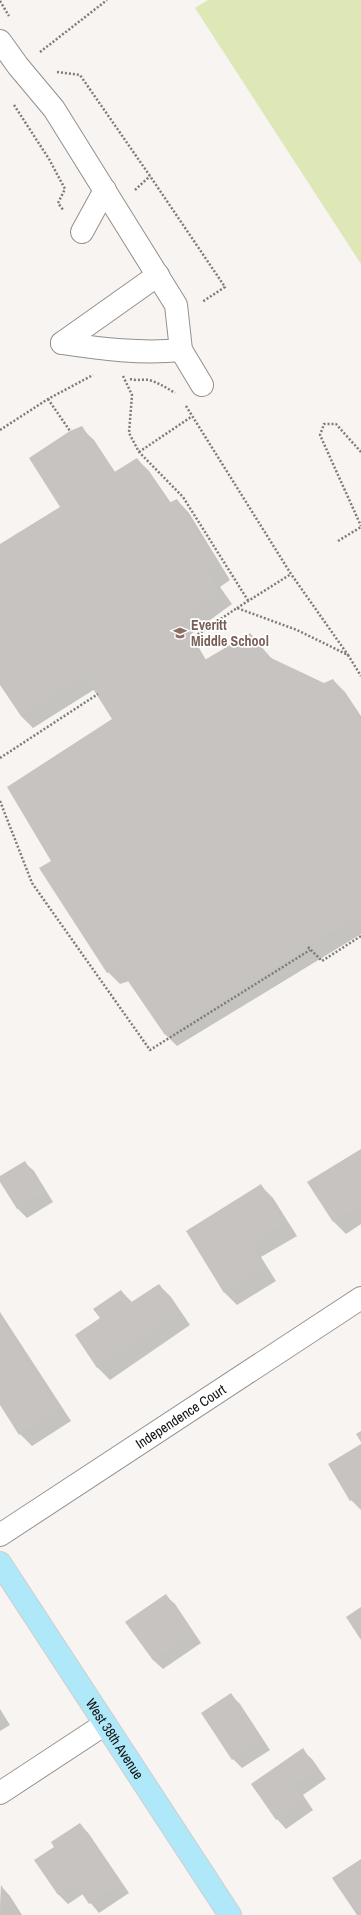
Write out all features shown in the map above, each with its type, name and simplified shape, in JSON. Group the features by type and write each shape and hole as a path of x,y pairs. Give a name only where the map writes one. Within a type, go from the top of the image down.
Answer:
{"main road":[{"name":"West 38th Avenue","path":"0,1563 230,1915"}],"street":[{"path":"0,41 18,66 54,109 176,305 181,350 202,385"},
{"path":"82,232 105,190"},
{"path":"158,276 62,343 98,348 165,352 181,350"},
{"name":"Independence Court","path":"0,1534 361,1298"},
{"path":"0,1793 105,1724"}],"path":[{"path":"18,66 35,56 107,0"},
{"path":"0,1 12,19"},
{"path":"53,71 80,75 225,288 202,302 200,308"},
{"path":"12,102 49,159 65,189 58,203 82,232"},
{"path":"0,430 48,399 95,374"},
{"path":"116,374 134,380 148,380 160,384 180,396"},
{"path":"123,376 132,395 129,433 139,452 183,497 250,602"},
{"path":"48,399 70,431"},
{"path":"184,403 191,417 291,574 361,676"},
{"path":"139,452 191,417"},
{"path":"338,541 361,526 320,434 324,424 336,424 361,452"},
{"path":"191,639 291,574"},
{"path":"237,608 297,630 348,655"},
{"path":"0,758 98,694"},
{"path":"0,801 32,883 150,1050 309,948 322,961 361,936"}],"green space":[{"path":"208,0 361,0 361,264 195,8"}],"building":[{"name":"Everitt Middle School","path":"82,426 113,473 137,458 169,503 177,499 219,568 209,574 220,592 180,622 203,661 250,633 269,657 324,683 333,679 361,721 361,914 165,1035 119,968 107,973 39,868 51,861 7,787 112,719 85,676 21,716 0,685 0,544 60,507 29,458 70,431"},
{"path":"361,1149 361,1205 333,1222 307,1182"},
{"path":"25,1161 44,1192 17,1209 0,1182 0,1176"},
{"path":"261,1184 285,1223 250,1245 265,1268 224,1293 186,1231"},
{"path":"159,1284 179,1313 97,1368 75,1335 100,1318 93,1309 121,1290 130,1303"},
{"path":"0,1317 60,1409 19,1435 0,1405"},
{"path":"361,1431 361,1442 356,1434"},
{"path":"361,1444 361,1494 350,1501 328,1464"},
{"path":"166,1594 193,1634 153,1660 125,1622"},
{"path":"361,1607 361,1640 346,1617"},
{"path":"231,1693 262,1740 232,1760 201,1713"},
{"path":"303,1748 317,1770 294,1785 304,1800 276,1820 251,1784"},
{"path":"80,1823 121,1883 89,1904 75,1883 58,1895 34,1860 54,1847 51,1842"},
{"path":"361,1859 361,1915 357,1915 332,1878"},
{"path":"1,1885 19,1915 0,1915"}],"place":[{"name":"Everitt Middle School","path":"180,633"}]}
